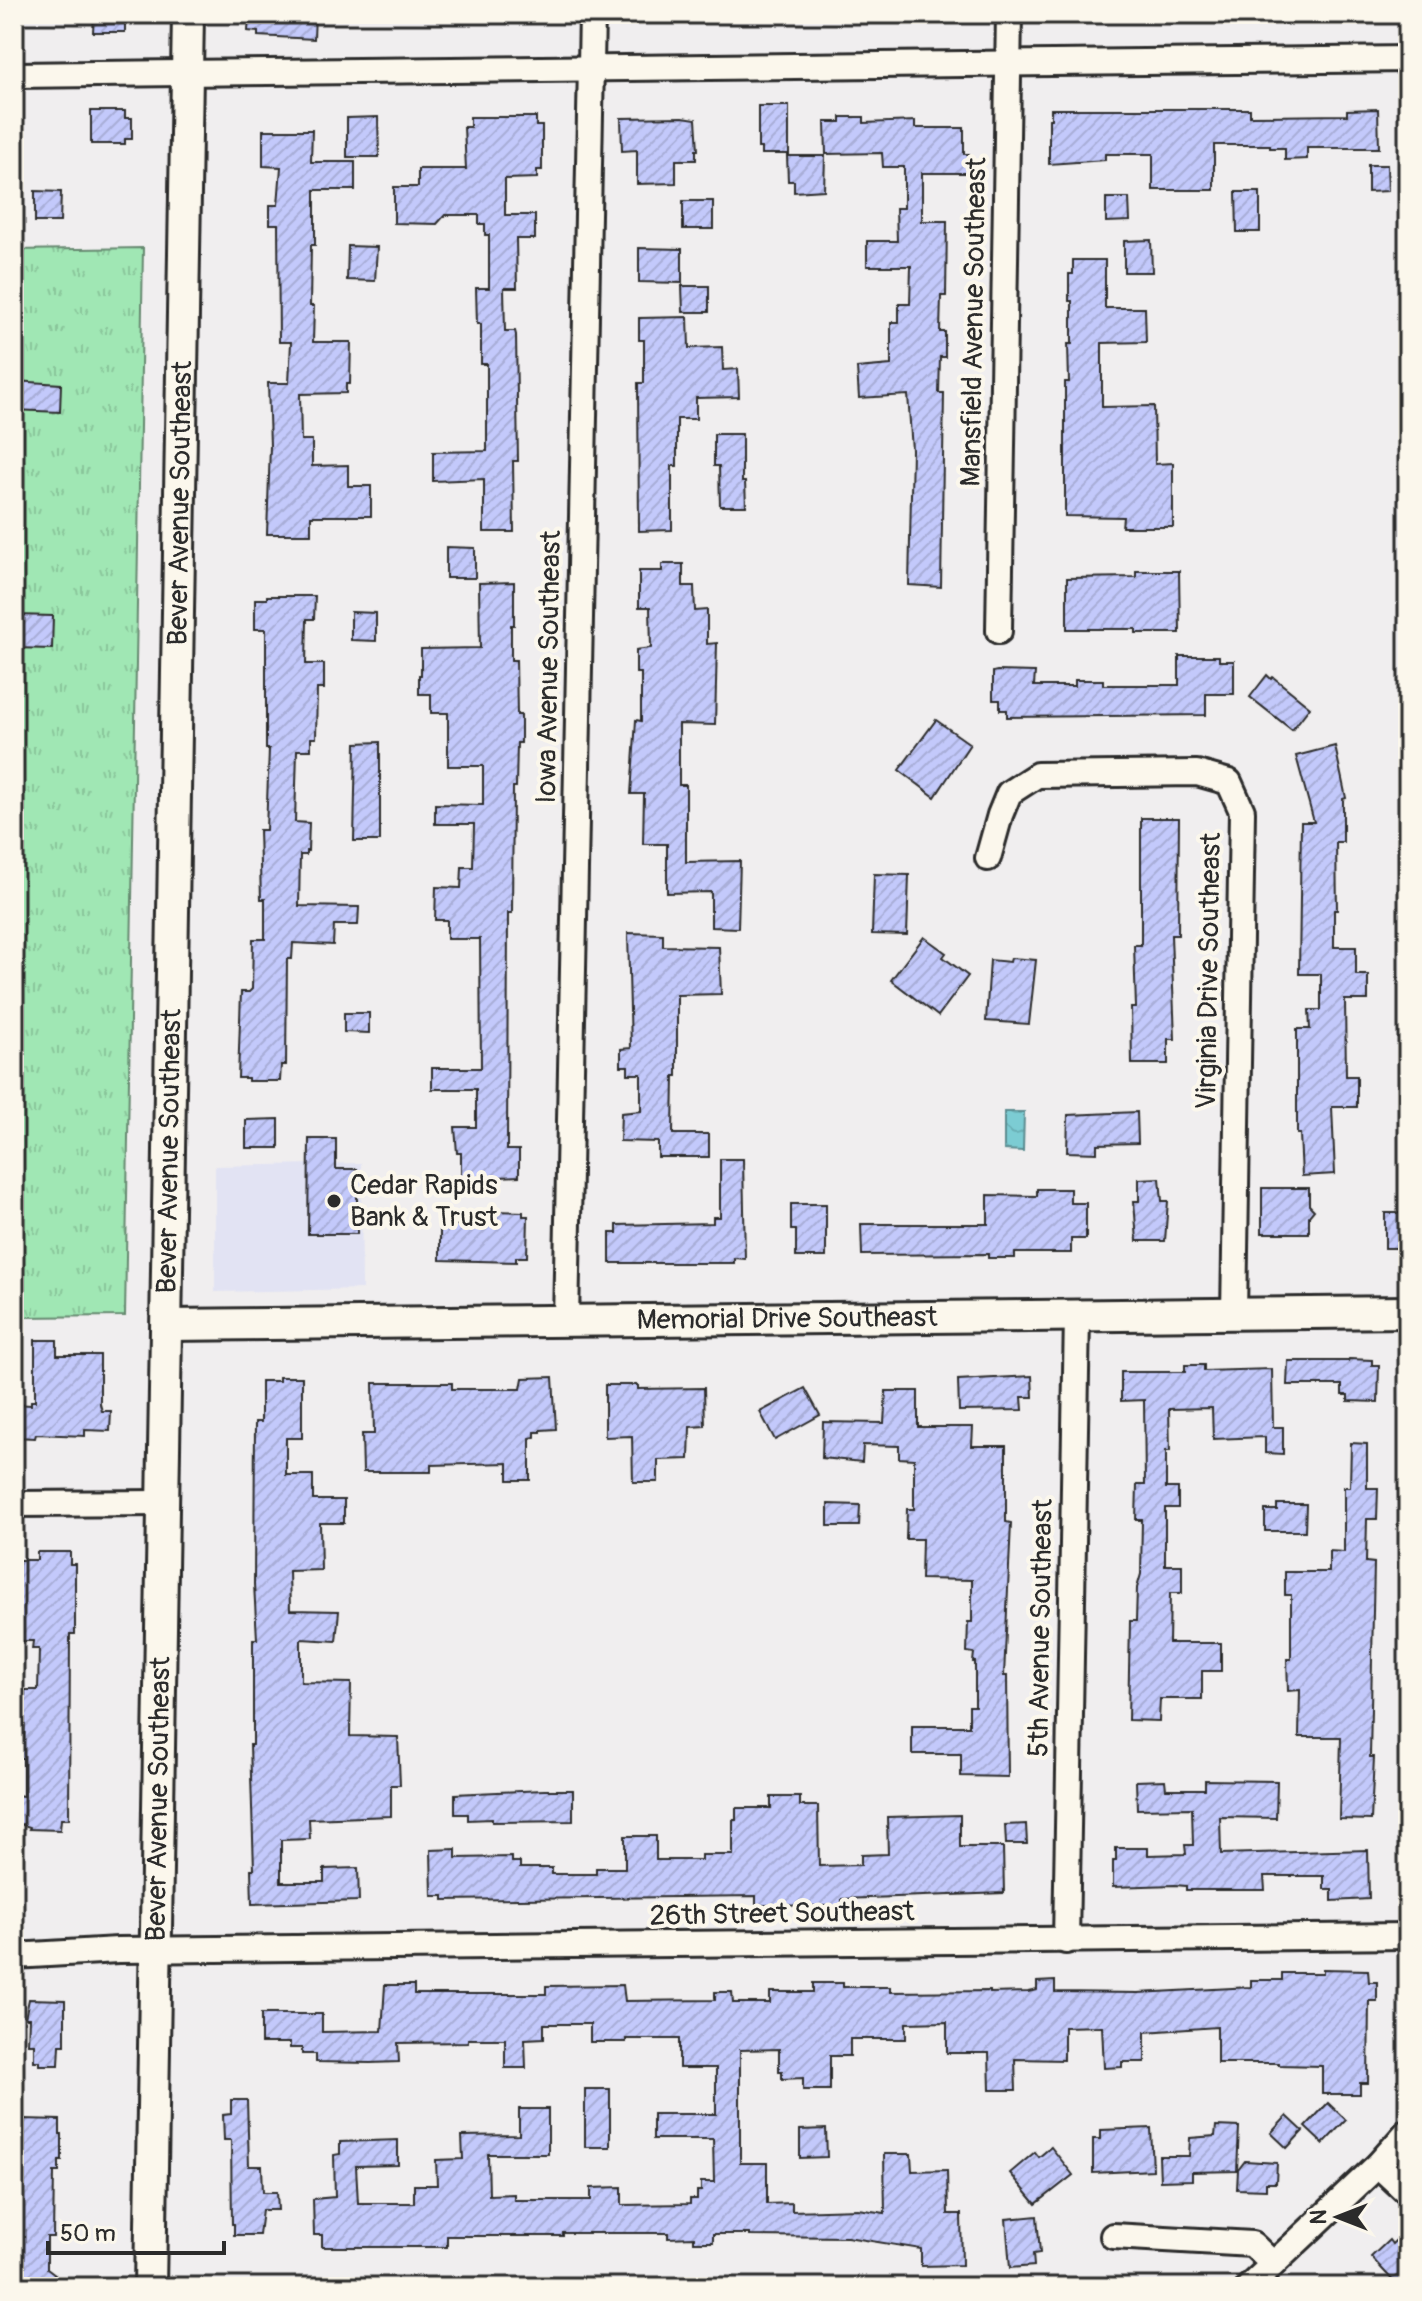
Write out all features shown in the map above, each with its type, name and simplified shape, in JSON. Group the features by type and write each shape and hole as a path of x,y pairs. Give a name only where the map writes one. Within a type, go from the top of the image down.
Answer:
{"street":[{"name":"Bever Avenue Southeast","path":"150,2287 188,14"},
{"name":"Iowa Avenue Southeast","path":"566,1321 592,14"},
{"name":"Mansfield Avenue Southeast","path":"999,631 1009,14"},
{"path":"14,75 1408,59"},
{"name":"Virginia Drive Southeast","path":"988,858 1009,793 1037,775 1197,773 1229,782 1242,811 1234,1314"},
{"name":"Memorial Drive Southeast","path":"167,1325 1408,1312"},
{"name":"5th Avenue Southeast","path":"1066,1941 1077,1316"},
{"path":"14,1504 163,1503"},
{"name":"26th Street Southeast","path":"14,1956 156,1950 1408,1936"},
{"path":"1249,2287 1378,2165 1408,2131"},
{"path":"1378,2165 1408,2193"},
{"path":"1113,2236 1252,2244 1273,2264"}],"shaded area":[{"path":"361,1163 362,1289 215,1292 215,1166"}],"green space":[{"path":"143,248 125,1316 14,1317 14,250"}],"water":[{"path":"1004,1112 1024,1112 1023,1151 1004,1150"}],"building":[{"path":"94,14 125,14 125,32 93,32"},
{"path":"249,14 315,14 314,39 258,36 258,32 248,31"},
{"path":"758,106 789,106 789,154 761,154 761,148 758,148"},
{"path":"1051,109 1250,109 1250,116 1347,115 1347,110 1378,109 1379,148 1307,148 1307,159 1285,160 1285,148 1214,145 1214,190 1153,190 1153,154 1105,154 1105,160 1049,164"},
{"path":"91,111 125,111 125,118 132,118 132,139 125,139 125,144 91,144"},
{"path":"378,117 379,157 347,157 347,118"},
{"path":"470,117 536,117 536,126 542,126 542,170 537,170 537,178 505,179 505,215 535,215 535,239 516,239 517,288 504,288 505,331 515,331 516,335 518,461 513,461 514,532 484,532 484,479 433,481 433,452 487,451 487,364 481,364 481,324 477,324 476,288 489,288 489,235 485,235 485,224 479,224 479,215 445,215 437,224 394,223 394,187 418,187 418,169 466,169 464,127 470,127"},
{"path":"841,117 864,117 864,123 915,121 915,128 964,128 964,154 969,154 969,173 922,173 922,221 947,221 946,296 941,296 940,332 945,332 945,357 940,357 939,393 944,393 941,587 909,585 912,450 908,395 859,398 857,368 891,365 891,322 899,322 899,304 910,304 911,266 867,266 867,241 897,241 896,208 904,208 904,167 883,167 882,153 826,154 825,122 841,122"},
{"path":"621,118 696,119 696,160 676,160 676,183 637,184 637,150 622,151"},
{"path":"263,130 312,130 311,162 355,162 355,190 315,190 315,245 311,245 313,342 351,342 350,384 346,384 346,393 300,394 301,440 312,440 312,466 348,465 348,486 371,486 371,516 311,516 311,534 267,534 270,446 268,383 289,383 291,342 279,342 278,224 270,224 270,205 278,205 281,167 263,166"},
{"path":"787,156 825,156 824,190 794,192 794,181 788,181"},
{"path":"1368,165 1387,165 1388,191 1368,192"},
{"path":"35,191 61,192 60,222 35,222"},
{"path":"1236,192 1260,192 1260,232 1237,232"},
{"path":"1106,198 1129,198 1130,221 1106,222"},
{"path":"683,201 713,201 713,229 683,229"},
{"path":"1151,240 1152,272 1124,272 1124,241"},
{"path":"348,246 377,247 375,281 347,280"},
{"path":"639,248 682,249 682,283 639,282"},
{"path":"1073,260 1105,260 1105,308 1145,308 1146,342 1102,343 1102,407 1154,406 1155,464 1173,463 1173,527 1122,527 1123,517 1065,516 1065,382 1069,382 1068,344 1072,344 1069,274 1073,274"},
{"path":"682,286 709,286 709,312 683,312"},
{"path":"688,317 689,348 722,347 723,370 738,369 739,397 696,398 696,419 677,419 677,466 672,466 672,530 639,531 638,383 644,383 644,340 639,340 639,318"},
{"path":"14,381 61,384 60,412 14,410"},
{"path":"714,434 742,434 742,482 745,482 746,506 720,506 719,466 714,466"},
{"path":"446,547 475,548 475,578 446,578"},
{"path":"662,564 683,564 683,586 694,586 695,611 707,610 707,644 717,643 715,725 679,724 679,785 686,785 686,862 740,861 738,928 711,927 711,892 667,893 667,844 643,844 644,794 631,794 636,720 641,721 641,673 636,673 636,650 651,648 650,607 639,607 639,571 662,571"},
{"path":"1136,571 1179,571 1180,633 1136,633 1136,629 1067,629 1067,578 1136,577"},
{"path":"514,582 511,660 516,660 521,743 517,743 516,787 513,787 512,913 508,913 507,1150 519,1150 519,1176 461,1179 461,1153 457,1153 455,1127 476,1127 476,1089 432,1089 432,1068 481,1068 480,939 447,939 447,920 435,920 436,887 461,888 462,867 473,867 474,824 435,824 435,804 483,805 483,766 448,766 448,713 431,713 431,694 419,694 421,649 480,648 479,583"},
{"path":"267,596 315,596 314,619 307,619 306,664 324,664 324,689 317,689 316,738 311,738 311,750 297,750 295,822 309,823 308,851 306,855 300,855 299,906 359,907 358,925 334,925 333,945 293,943 292,959 287,959 286,1065 281,1065 280,1081 248,1081 248,1078 238,1078 241,992 252,989 253,939 265,939 259,830 266,830 269,749 266,749 266,629 255,629 255,599 267,599"},
{"path":"351,612 376,613 376,641 351,640"},
{"path":"15,615 53,616 52,649 14,648"},
{"path":"1179,656 1219,656 1219,661 1234,661 1234,694 1206,694 1206,715 1007,717 1007,710 1000,710 1000,700 993,700 993,672 997,671 1035,672 1034,686 1075,686 1075,680 1103,680 1103,685 1179,685"},
{"path":"1267,675 1310,707 1292,730 1250,697"},
{"path":"936,720 970,744 935,797 899,770"},
{"path":"380,742 380,841 354,841 356,743"},
{"path":"1335,746 1346,798 1343,799 1343,842 1336,842 1334,947 1356,947 1356,975 1368,975 1368,1000 1345,1000 1346,1076 1357,1076 1357,1107 1332,1107 1335,1174 1302,1176 1300,1134 1297,1134 1297,1029 1310,1029 1309,1010 1321,1010 1321,974 1299,974 1301,822 1314,822 1296,756"},
{"path":"1141,818 1179,818 1178,935 1171,935 1175,1039 1168,1039 1168,1064 1132,1064 1131,1008 1136,1008 1134,945 1141,945"},
{"path":"874,874 909,875 907,935 872,934"},
{"path":"628,933 663,934 663,946 719,947 721,994 677,995 673,1134 709,1134 709,1157 658,1157 658,1142 620,1141 621,1113 641,1111 641,1074 628,1074 628,1066 621,1066 621,1049 631,1048"},
{"path":"924,937 946,953 943,957 968,976 938,1016 891,980"},
{"path":"1011,958 1036,960 1029,1024 986,1021 990,960 1010,962"},
{"path":"344,1013 369,1013 369,1033 344,1032"},
{"path":"1137,1112 1138,1143 1097,1144 1097,1153 1067,1152 1068,1115"},
{"path":"279,1119 279,1148 246,1148 246,1120"},
{"path":"309,1139 336,1139 336,1169 357,1169 357,1234 308,1234"},
{"path":"720,1159 743,1159 745,1259 734,1258 734,1263 610,1263 610,1233 617,1233 617,1225 713,1223 713,1217 720,1217"},
{"path":"1160,1178 1162,1201 1168,1201 1165,1241 1137,1241 1134,1201 1139,1201 1139,1179"},
{"path":"1262,1188 1309,1188 1309,1205 1314,1210 1309,1216 1309,1233 1262,1233"},
{"path":"1037,1189 1070,1189 1070,1203 1086,1203 1086,1239 1071,1239 1071,1253 1015,1253 1015,1258 988,1258 988,1254 862,1255 861,1224 988,1224 988,1195 1037,1196"},
{"path":"791,1204 826,1204 826,1257 796,1257 796,1230 791,1230"},
{"path":"495,1211 523,1212 523,1216 528,1216 527,1257 516,1257 516,1262 440,1260 440,1225 494,1225"},
{"path":"1385,1213 1408,1213 1408,1248 1385,1248"},
{"path":"35,1340 57,1340 57,1355 100,1355 100,1404 102,1411 111,1411 110,1431 85,1430 85,1436 36,1434 35,1438 14,1437 14,1404 31,1405 31,1401 35,1401"},
{"path":"1372,1360 1372,1365 1379,1365 1378,1402 1348,1401 1348,1395 1342,1395 1342,1385 1287,1385 1288,1361"},
{"path":"1185,1365 1204,1365 1204,1371 1272,1369 1273,1427 1283,1427 1283,1454 1265,1453 1265,1437 1213,1439 1212,1408 1169,1409 1170,1451 1166,1451 1166,1488 1178,1488 1178,1508 1165,1508 1165,1565 1182,1565 1182,1593 1170,1593 1169,1643 1221,1643 1221,1671 1202,1671 1202,1699 1160,1699 1159,1721 1128,1720 1130,1621 1136,1621 1137,1588 1141,1574 1142,1520 1136,1520 1137,1485 1145,1485 1144,1400 1121,1401 1121,1372 1185,1372"},
{"path":"1032,1376 1033,1397 1022,1397 1023,1410 959,1411 958,1380"},
{"path":"279,1377 302,1377 302,1438 286,1438 286,1475 313,1475 313,1500 344,1500 344,1523 320,1523 321,1570 289,1571 290,1610 339,1611 336,1641 301,1639 301,1682 351,1683 350,1736 398,1737 400,1785 391,1785 391,1816 309,1819 310,1839 281,1840 281,1882 324,1882 324,1869 358,1868 359,1901 252,1904 251,1869 254,1869 250,1745 253,1745 253,1639 257,1639 254,1584 255,1422 261,1422 261,1381 279,1381"},
{"path":"553,1377 556,1429 535,1432 535,1437 530,1438 530,1480 508,1480 508,1463 431,1465 431,1472 363,1472 362,1434 374,1434 373,1383 452,1383 452,1389 521,1389 523,1378"},
{"path":"605,1385 638,1385 638,1389 704,1388 705,1426 690,1427 689,1459 658,1460 658,1482 633,1482 632,1436 605,1437"},
{"path":"805,1388 820,1415 775,1440 760,1412"},
{"path":"886,1391 918,1391 918,1427 973,1427 972,1446 1006,1446 1006,1522 1011,1523 1004,1676 1007,1676 1008,1777 961,1776 961,1754 912,1754 912,1726 969,1726 969,1706 975,1706 974,1653 967,1652 968,1622 972,1622 972,1580 921,1579 922,1539 906,1539 907,1509 914,1509 914,1459 899,1458 899,1446 863,1445 862,1462 822,1458 823,1422 884,1423"},
{"path":"1351,1443 1367,1444 1367,1488 1378,1488 1377,1519 1367,1519 1366,1562 1374,1563 1371,1820 1339,1819 1341,1737 1299,1737 1300,1690 1288,1691 1291,1595 1285,1595 1285,1572 1329,1572 1329,1551 1344,1552 1344,1487 1350,1487"},
{"path":"828,1504 860,1505 859,1526 828,1526"},
{"path":"1277,1504 1306,1504 1305,1531 1265,1531 1265,1510 1277,1510"},
{"path":"37,1552 70,1552 70,1564 75,1564 75,1634 70,1634 69,1819 61,1819 60,1830 29,1829 17,1823 17,1795 23,1796 23,1758 18,1758 18,1739 24,1739 25,1690 38,1690 39,1649 32,1649 33,1641 16,1641 19,1560 37,1560"},
{"path":"1165,1780 1166,1789 1205,1789 1205,1780 1277,1781 1276,1818 1220,1817 1221,1854 1368,1850 1369,1899 1332,1901 1332,1889 1324,1889 1324,1876 1264,1876 1265,1890 1186,1890 1186,1886 1175,1885 1113,1887 1116,1848 1148,1848 1148,1855 1186,1854 1185,1845 1193,1845 1192,1808 1137,1809 1136,1781"},
{"path":"573,1790 573,1821 492,1822 492,1819 468,1820 468,1814 455,1814 455,1794"},
{"path":"771,1797 800,1797 800,1806 818,1806 819,1866 861,1865 861,1855 888,1854 887,1817 960,1815 960,1847 1003,1847 1004,1893 842,1899 842,1906 756,1905 756,1896 444,1900 444,1896 432,1896 431,1850 456,1849 456,1858 512,1857 512,1862 520,1862 520,1868 552,1868 552,1874 596,1874 596,1868 625,1868 625,1836 656,1836 656,1860 701,1860 701,1855 733,1855 736,1808 771,1808"},
{"path":"1026,1824 1027,1844 1006,1844 1005,1825"},
{"path":"1323,1969 1368,1970 1369,1982 1377,1982 1377,2001 1369,2001 1368,2083 1360,2083 1360,2094 1322,2094 1322,2066 1217,2063 1217,2027 1145,2032 1145,2062 1122,2062 1122,2067 1104,2068 1102,2026 1064,2027 1064,2060 1015,2059 1016,2090 990,2090 989,2053 947,2053 947,2022 906,2023 906,2039 850,2039 850,2056 830,2056 830,2090 803,2090 803,2078 782,2079 779,2049 740,2050 740,2163 767,2163 767,2204 792,2203 792,2211 858,2209 885,2213 884,2154 911,2154 912,2171 947,2170 948,2214 961,2214 962,2265 921,2266 921,2249 847,2237 750,2234 713,2234 713,2242 694,2242 694,2237 668,2238 668,2233 447,2236 447,2247 322,2247 322,2235 314,2235 313,2199 335,2197 334,2155 340,2154 340,2142 398,2140 398,2165 356,2166 358,2203 414,2203 414,2185 437,2185 436,2160 463,2159 462,2136 519,2135 519,2109 548,2109 548,2154 488,2154 489,2195 514,2194 514,2200 591,2200 591,2188 622,2187 622,2205 690,2204 690,2199 697,2199 697,2191 701,2191 701,2182 714,2182 713,2139 653,2139 653,2114 716,2114 716,2068 679,2068 679,2039 590,2042 590,2024 544,2024 544,2038 525,2039 526,2068 505,2068 505,2039 398,2043 399,2062 370,2063 316,2062 316,2054 302,2054 302,2048 290,2048 290,2043 261,2043 261,2014 322,2014 322,2032 382,2031 385,1985 414,1985 414,1994 546,1994 546,1986 623,1985 625,2001 715,2000 715,1992 732,1992 733,2003 770,2003 770,1992 813,1992 813,1983 843,1983 843,1987 890,1987 890,1992 990,1993 1028,1992 1037,1990 1037,1982 1055,1981 1055,1992 1138,1993 1251,1987 1251,1980 1282,1980 1282,1973 1323,1973"},
{"path":"29,1999 65,2000 65,2045 60,2045 59,2065 39,2065 39,2061 34,2061 34,2044 28,2044 29,2018 25,2018"},
{"path":"585,2089 610,2089 610,2147 585,2147"},
{"path":"231,2100 247,2100 249,2166 262,2166 263,2192 277,2192 278,2210 262,2210 259,2235 234,2235 231,2140 224,2140 223,2115 231,2114"},
{"path":"1328,2103 1346,2120 1323,2144 1305,2127"},
{"path":"1287,2116 1303,2131 1287,2148 1271,2133"},
{"path":"23,2119 60,2120 62,2161 59,2161 59,2172 54,2172 53,2237 47,2237 47,2268 55,2274 49,2279 49,2287 14,2287 19,2182 22,2183"},
{"path":"1216,2126 1239,2127 1237,2171 1192,2172 1192,2180 1160,2181 1159,2156 1189,2156 1190,2138 1215,2136"},
{"path":"1151,2128 1153,2170 1093,2173 1093,2139 1101,2139 1101,2130"},
{"path":"826,2129 827,2157 800,2158 800,2130"},
{"path":"1051,2147 1073,2175 1036,2204 1010,2173 1035,2152 1039,2157"},
{"path":"1245,2161 1277,2163 1276,2183 1266,2183 1266,2190 1237,2189 1238,2170"},
{"path":"1037,2216 1040,2253 1033,2254 1034,2266 1010,2268 1006,2219"},
{"path":"1408,2229 1408,2276 1398,2286 1371,2257 1389,2240 1392,2244"}],"place":[{"name":"Cedar Rapids Bank & Trust","path":"334,1201"}]}
